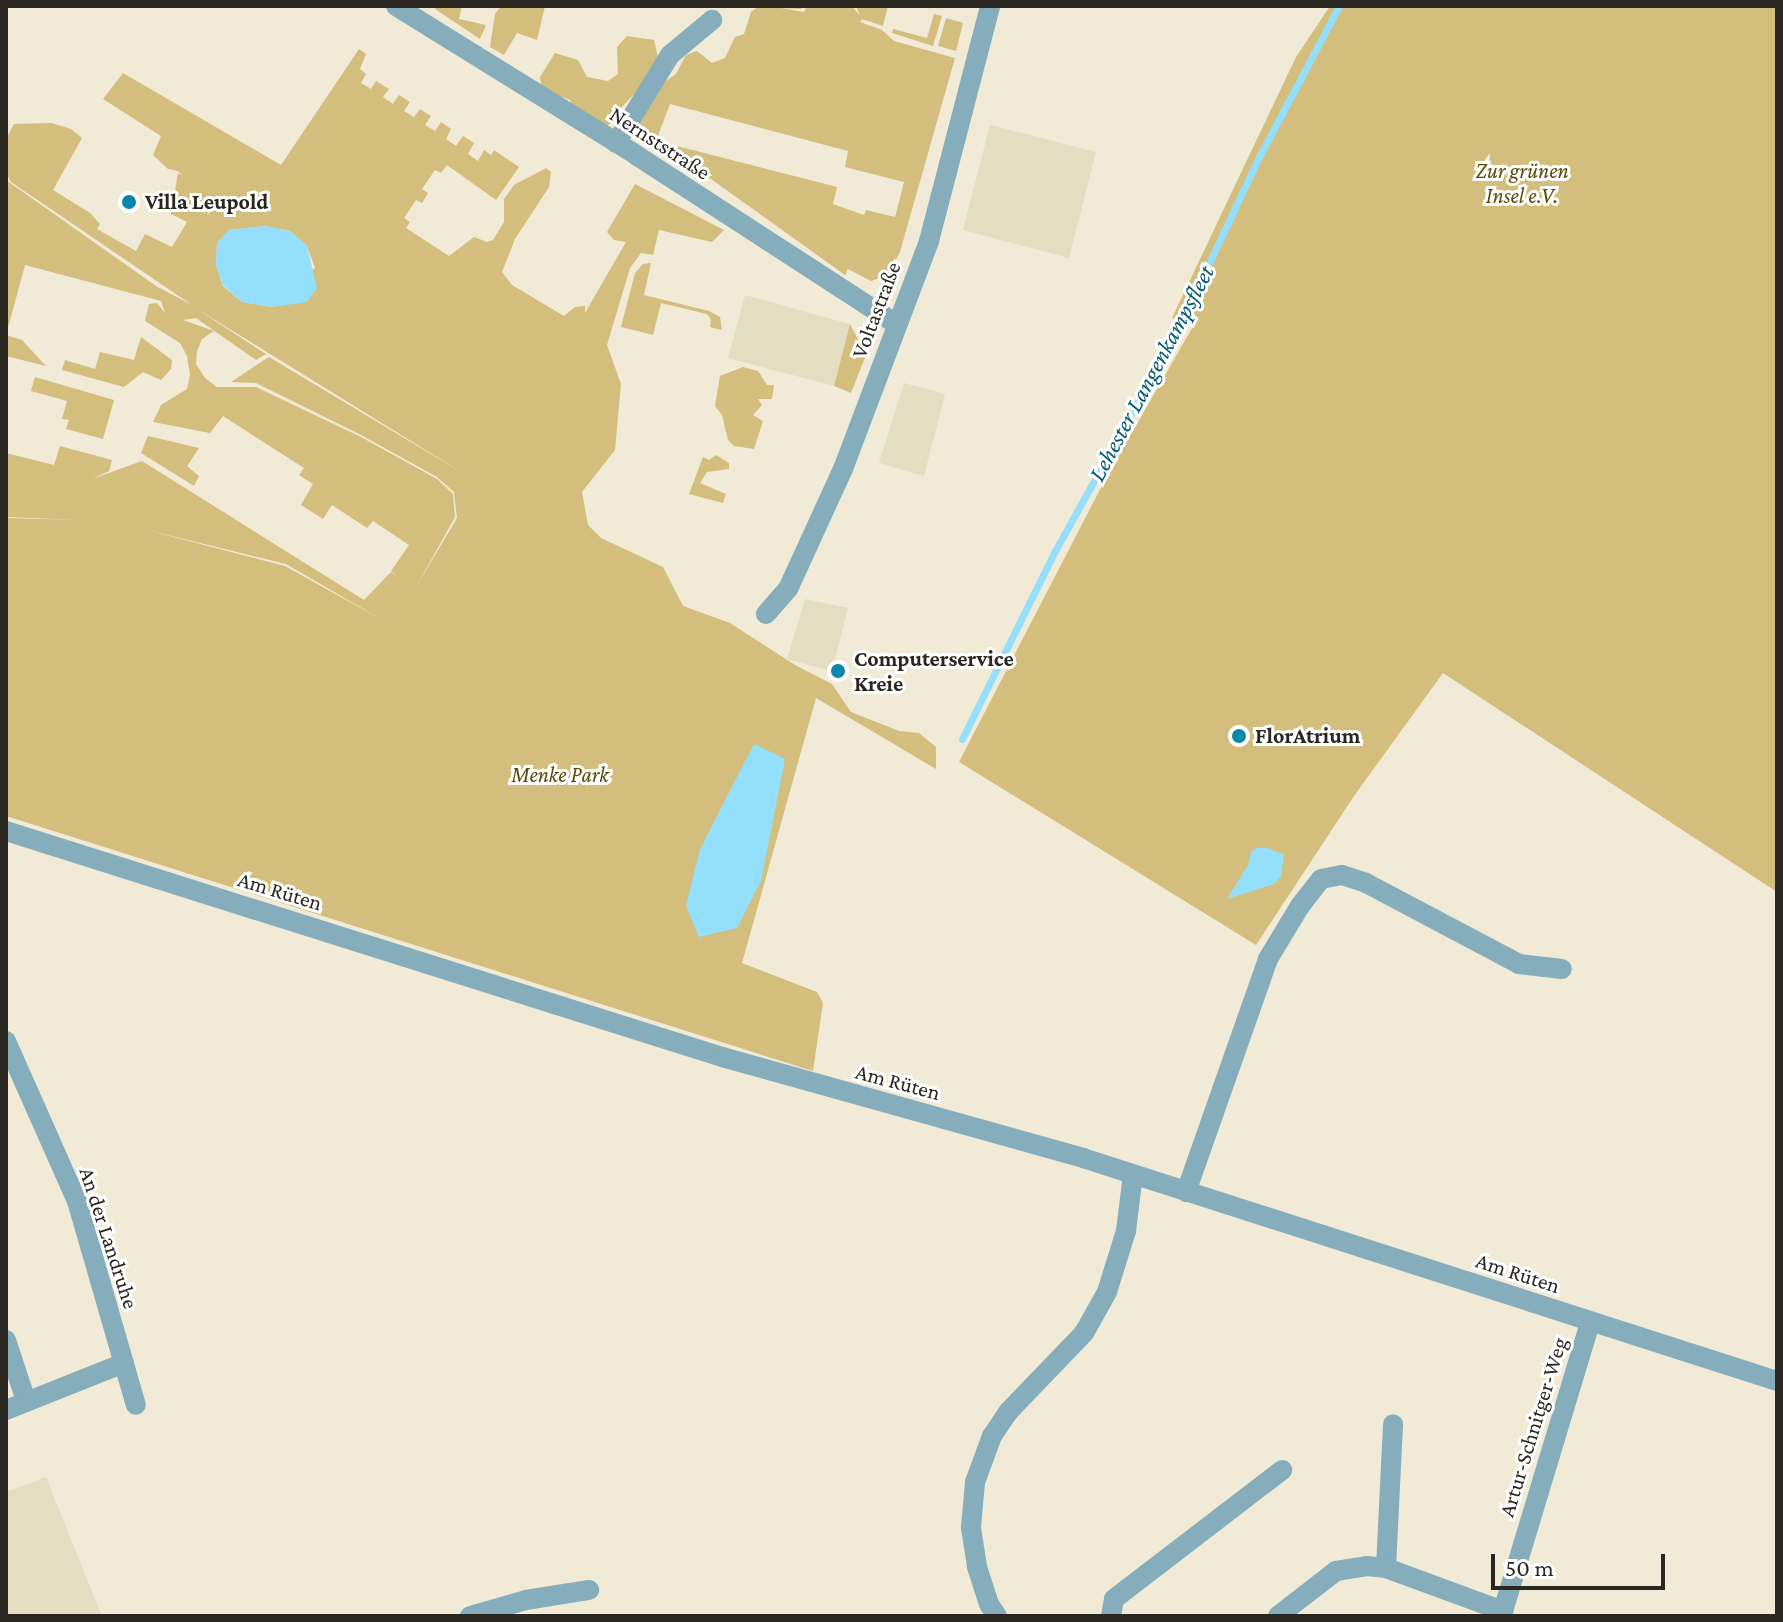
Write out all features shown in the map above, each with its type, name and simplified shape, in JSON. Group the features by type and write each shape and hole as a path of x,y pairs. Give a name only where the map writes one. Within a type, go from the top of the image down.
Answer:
{"street":[{"name":"Nernststraße","path":"396,6 616,143 896,324"},
{"name":"Voltastraße","path":"766,614 783,598 843,469 929,241 990,6"},
{"path":"616,143 670,55 712,20"},
{"name":"Am Rüten","path":"6,831 703,1052 1133,1174 1777,1381"},
{"path":"1186,1192 1268,959 1300,906 1321,879 1342,875 1366,883 1519,964 1562,969"},
{"name":"An der Landruhe","path":"6,1041 77,1201 136,1405"},
{"path":"997,1616 989,1604 977,1566 971,1527 975,1482 992,1436 1009,1411 1084,1333 1107,1292 1126,1231 1133,1174"},
{"name":"Artur-Schnitger-Weg","path":"1278,1616 1336,1571 1367,1566 1386,1568 1503,1611 1590,1322"},
{"path":"6,1340 26,1401"},
{"path":"6,1410 124,1363"},
{"path":"1386,1568 1393,1424"},
{"path":"1111,1616 1114,1599 1282,1470"},
{"path":"470,1616 526,1600 589,1590"}],"shaded area":[{"path":"990,125 1096,152 1069,258 963,230"},
{"path":"745,295 850,324 834,386 728,358"},
{"path":"904,383 945,394 924,476 879,463"},
{"path":"805,599 848,608 832,671 787,659"},
{"path":"46,1477 102,1616 6,1616 6,1492"}],"green space":[{"path":"436,6 462,6 459,19 486,25 480,39 435,9"},
{"path":"501,6 545,6 537,40 517,33 504,55 490,47 495,14"},
{"path":"759,6 802,6 801,9 781,8 804,12 807,6 852,6 860,16 856,6 888,6 883,26 862,19 860,22 882,30 894,41 955,58 900,252 888,275 871,281 848,269 845,275 686,161 660,150 661,142 837,187 833,204 864,215 866,210 895,217 904,182 845,167 848,151 670,104 653,149 642,140 642,126 632,119 660,85 676,74 686,55 697,51 712,63 725,58 735,37 744,34 751,12"},
{"name":"Zur grünen Insel e.V.","path":"1330,6 1777,6 1777,892 1443,673 1354,796 1256,945 959,762 1107,476 1195,323 1172,318 1296,57"},
{"path":"934,14 942,16 933,46 892,33 893,29 927,38"},
{"path":"946,18 963,23 956,51 938,46"},
{"path":"627,36 654,40 660,66 620,109 620,118 603,128 572,107 570,100 542,89 540,77 555,53 578,60 587,77 608,81 618,74 617,47"},
{"name":"Menke Park","path":"359,49 366,54 360,69 366,74 361,83 371,89 376,81 389,89 383,97 393,104 399,95 410,102 404,111 414,117 420,109 431,116 425,125 435,131 441,122 451,129 446,139 456,146 463,136 474,143 468,154 478,161 484,150 491,155 494,150 519,167 496,200 447,165 441,173 435,170 422,189 428,193 422,203 416,200 404,218 410,222 406,228 449,256 474,237 487,242 493,240 504,222 504,199 514,185 546,168 551,172 549,187 515,239 502,272 512,285 564,316 575,307 585,306 585,313 626,242 614,240 607,232 635,184 724,230 712,242 659,230 653,255 641,253 630,268 607,345 621,384 615,450 582,492 588,525 601,538 663,567 683,606 730,623 795,665 832,684 851,712 899,731 919,733 936,747 936,769 816,698 742,963 817,992 823,1003 813,1071 6,816 6,518 79,520 6,517 6,453 54,465 60,446 112,460 109,471 92,479 142,461 364,600 391,572 398,576 391,571 409,545 373,521 367,528 332,505 323,519 301,505 313,484 299,475 304,468 223,416 210,433 153,422 161,405 187,389 190,375 187,356 180,343 145,321 149,304 157,303 165,313 161,301 25,265 6,335 6,180 156,286 192,305 11,182 6,173 6,139 14,124 52,123 71,129 82,138 53,190 90,213 100,224 97,229 136,251 145,234 172,247 187,222 171,214 178,173 183,176 178,171 168,169 153,155 161,136 103,99 123,73 281,165","holes":["265,226 290,231 307,246 315,268 273,307 242,302 223,286 216,265 217,243 229,230","194,307 466,475 269,357 231,382 256,383 361,435 437,477 454,492 457,518 416,587 455,517 453,494 437,479 361,437 256,387 217,387 205,378 196,364 202,339 214,331 183,320 196,318 256,360 266,354","139,528 286,564 384,621 285,566"]},
{"path":"651,263 644,295 709,311 720,317 722,330 710,327 711,319 707,314 661,303 653,335 621,327 635,273 643,264"},
{"path":"850,324 866,355 851,393 834,386"},
{"path":"6,335 22,340 46,366 6,356"},
{"path":"141,337 172,360 171,369 161,380 143,372 124,387 62,370 65,360 95,369 100,352 134,360"},
{"path":"743,367 758,371 767,385 774,385 772,399 758,399 762,405 753,415 763,421 754,449 734,446 728,440 722,415 715,406 720,376"},
{"path":"35,377 114,400 103,439 66,429 69,420 62,419 67,401 31,391"},
{"path":"148,436 199,448 187,466 199,476 194,486 141,453"},
{"path":"716,455 729,463 729,469 707,472 700,483 726,494 723,503 689,494 703,457 709,460"}],"water":[{"path":"265,226 290,231 307,246 317,288 307,302 273,307 242,302 223,285 216,265 217,243 229,230"},
{"path":"754,744 785,759 761,881 737,928 699,937 686,906 700,849"},
{"path":"1256,848 1268,848 1284,855 1281,876 1274,884 1227,899 1248,865 1251,852"}],"waterway":[{"name":"Lehester Langenkampsfleet","path":"962,739 1055,551 1178,329 1259,157 1339,6"}],"place":[{"name":"Villa Leupold","path":"129,202"},
{"name":"Computerservice Kreie","path":"838,671"},
{"name":"FlorAtrium","path":"1239,736"}]}
